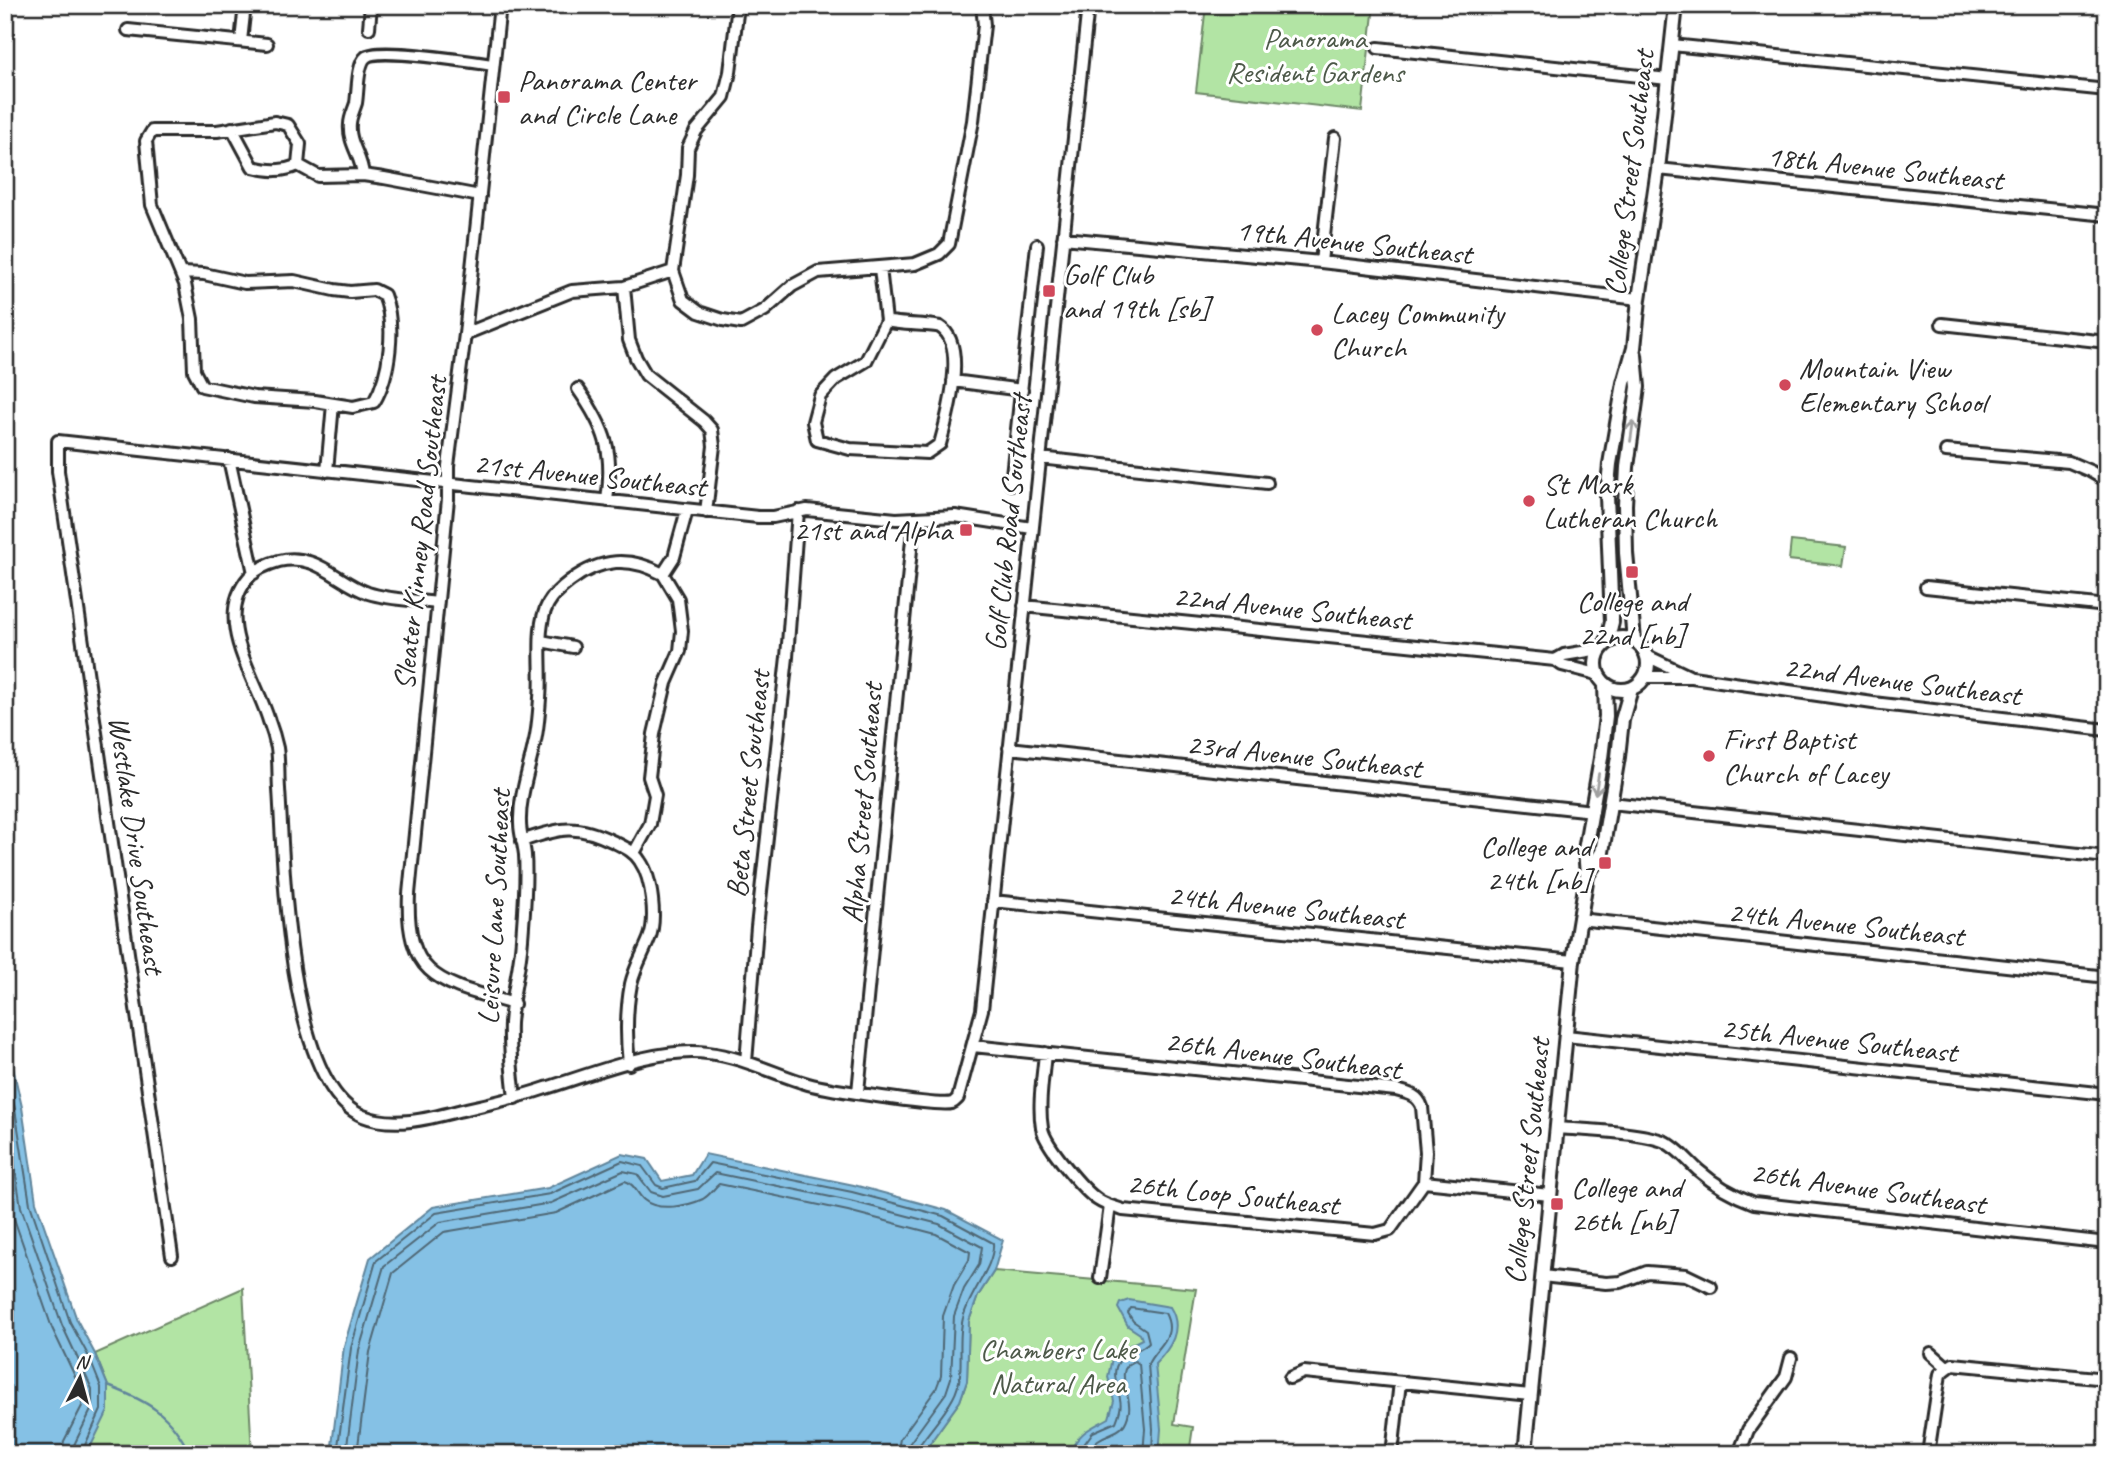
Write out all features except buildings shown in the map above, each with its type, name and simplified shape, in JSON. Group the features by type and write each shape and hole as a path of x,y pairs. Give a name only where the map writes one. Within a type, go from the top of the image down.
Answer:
{"main road":[{"name":"College Street Southeast","path":"1604,645 1612,622 1607,496 1610,464 1624,383 1634,348 1676,5"},
{"name":"College Street Southeast","path":"1634,348 1638,387 1627,467 1625,505 1626,553 1634,640"},
{"path":"1620,638 1634,640 1640,644 1647,656 1645,677 1631,689 1622,690 1601,679 1595,665 1604,645 1620,638"},
{"name":"College Street Southeast","path":"1525,1454 1573,961 1587,875 1585,850 1606,716 1601,679"},
{"name":"College Street Southeast","path":"1587,875 1602,852 1622,720 1631,689"}],"street":[{"path":"241,41 245,5"},
{"path":"369,28 371,5"},
{"name":"Sleater Kinney Road Southeast","path":"500,5 466,334 447,484 449,499 408,894 408,923 416,950 430,973 449,985 513,1004"},
{"path":"738,5 730,72 724,97 696,131 688,148 687,175 673,271 683,300 699,312 741,323 765,310 792,286 818,272 915,264 939,254 949,244 978,88 984,25 982,5"},
{"name":"Golf Club Road Southeast","path":"858,1092 952,1103 958,1098 982,1010 1088,5"},
{"path":"128,30 267,44"},
{"path":"1672,45 2107,90"},
{"path":"1378,48 1668,79"},
{"path":"363,175 363,164 351,141 349,123 356,104 361,62 372,54 494,65"},
{"path":"181,273 204,274 245,283 294,281 351,292 374,290 384,295 389,345 384,385 374,402 353,407 254,397 202,386 194,371 192,319 181,273 152,205 146,141 152,131 216,131 275,122 288,125 300,144 298,165"},
{"path":"232,128 253,167 268,170 289,169 298,165"},
{"path":"1321,261 1335,138"},
{"path":"298,165 318,176 363,175 480,196"},
{"name":"18th Avenue Southeast","path":"1658,169 2107,215"},
{"name":"19th Avenue Southeast","path":"1063,237 1321,261 1639,299"},
{"path":"1011,484 1037,244"},
{"path":"880,268 886,321 866,360 836,379 820,396 813,422 817,440 850,449 927,453 940,444 953,381 955,361 949,338 943,328 934,325 919,326 886,321"},
{"path":"466,334 572,292 624,287 673,271"},
{"path":"624,287 629,340 636,358 646,374 712,430 714,446 706,512"},
{"path":"1942,324 2107,342"},
{"path":"953,381 1022,390"},
{"path":"578,389 594,411 608,445 607,501"},
{"path":"327,471 333,404"},
{"name":"21st Avenue Southeast","path":"58,441 706,512 773,517 798,511 914,519 955,516 1032,528"},
{"name":"Westlake Drive Southeast","path":"58,441 58,471 172,1256"},
{"path":"1946,452 2070,462 2107,481"},
{"path":"1040,458 1267,483"},
{"path":"229,459 254,573"},
{"path":"634,853 650,824 654,795 649,777 654,734 666,683 680,651 682,631 678,599 663,574 674,556 687,509"},
{"name":"Beta Street Southeast","path":"746,1062 757,927 787,657 798,511"},
{"name":"Alpha Street Southeast","path":"858,1092 914,519"},
{"path":"438,603 369,593 346,582 325,567 305,560 289,559 264,565 254,573 240,592 235,610 235,630 268,716 277,748 293,963 311,1048 330,1087 359,1115 382,1121 404,1122 515,1098 674,1052 697,1051 719,1054 806,1083 858,1092"},
{"name":"Leisure Lane Southeast","path":"515,1098 510,1022 520,966 525,856 519,822 525,781 535,744 540,699 540,624 549,603 563,586 599,564 616,560 649,566 663,574"},
{"path":"1926,587 2107,606"},
{"name":"22nd Avenue Southeast","path":"1024,606 1555,660 1601,679"},
{"path":"541,642 573,647"},
{"name":"22nd Avenue Southeast","path":"1555,660 1564,655 1604,645"},
{"name":"22nd Avenue Southeast","path":"1647,656 1692,677"},
{"name":"22nd Avenue Southeast","path":"1645,677 1692,677 1873,704 2107,730"},
{"name":"23rd Avenue Southeast","path":"1009,748 1593,811"},
{"path":"1611,803 2107,857"},
{"path":"522,841 565,828 582,829 634,853 642,863 654,919 650,937 631,984 626,1031 629,1064"},
{"name":"24th Avenue Southeast","path":"993,901 1573,961"},
{"name":"24th Avenue Southeast","path":"1580,919 2107,978"},
{"name":"25th Avenue Southeast","path":"1566,1036 2107,1094"},
{"name":"26th Avenue Southeast","path":"973,1046 1407,1093 1420,1101 1422,1107 1426,1152 1424,1182"},
{"name":"26th Loop Southeast","path":"1045,1053 1042,1132 1052,1151 1098,1200 1110,1206 1123,1210 1376,1234 1390,1230 1424,1182"},
{"name":"26th Avenue Southeast","path":"1557,1128 1591,1130 1663,1141 1680,1152 1694,1167 1725,1191 1754,1203 2107,1243"},
{"path":"1424,1182 1550,1195"},
{"path":"1100,1278 1110,1206"},
{"path":"1542,1276 1606,1283 1621,1282 1647,1272 1686,1275 1711,1287"},
{"path":"1931,1353 1948,1368"},
{"path":"1740,1454 1748,1430 1786,1377 1791,1358"},
{"path":"1928,1454 1940,1374 1953,1364 2107,1379"},
{"path":"1290,1378 1304,1372 1530,1395"},
{"path":"1392,1454 1401,1382"}],"green space":[{"name":"Panorama Resident Gardens","path":"1206,5 1374,5 1362,111 1196,92"},
{"path":"1791,541 1846,547 1843,566 1789,560"},
{"name":"Chambers Lake Natural Area","path":"994,1271 1196,1289 1174,1424 1193,1427 1189,1454 922,1454 960,1401 967,1381 969,1321 978,1296"},
{"path":"243,1288 252,1454 85,1454 108,1386 95,1354"}],"water":[{"path":"5,1033 22,1107 36,1202 77,1320 108,1386 108,1411 87,1454 5,1454"},
{"path":"622,1154 647,1159 662,1181 692,1175 705,1154 854,1185 946,1210 1003,1240 994,1271 978,1296 969,1321 967,1381 960,1401 922,1454 331,1454 344,1346 370,1258 433,1207 548,1188"},
{"path":"1129,1300 1170,1307 1176,1323 1170,1345 1155,1364 1161,1429 1159,1454 1069,1454 1081,1435 1109,1418 1114,1401 1108,1377 1112,1358 1120,1350 1142,1339 1140,1334 1128,1326 1118,1308 1120,1303"}],"waterway":[{"path":"108,1386 135,1397 157,1411 175,1429 190,1454"}],"place":[{"name":"Panorama Center and Circle Lane","path":"504,97"},
{"name":"Golf Club and 19th [sb]","path":"1049,291"},
{"name":"Lacey Community Church","path":"1317,330"},
{"name":"Mountain View Elementary School","path":"1785,385"},
{"name":"St Mark Lutheran Church","path":"1529,501"},
{"name":"21st and Alpha","path":"966,530"},
{"name":"College and 22nd [nb]","path":"1632,572"},
{"name":"First Baptist Church of Lacey","path":"1709,756"},
{"name":"College and 24th [nb]","path":"1605,863"},
{"name":"College and 26th [nb]","path":"1557,1204"}]}
